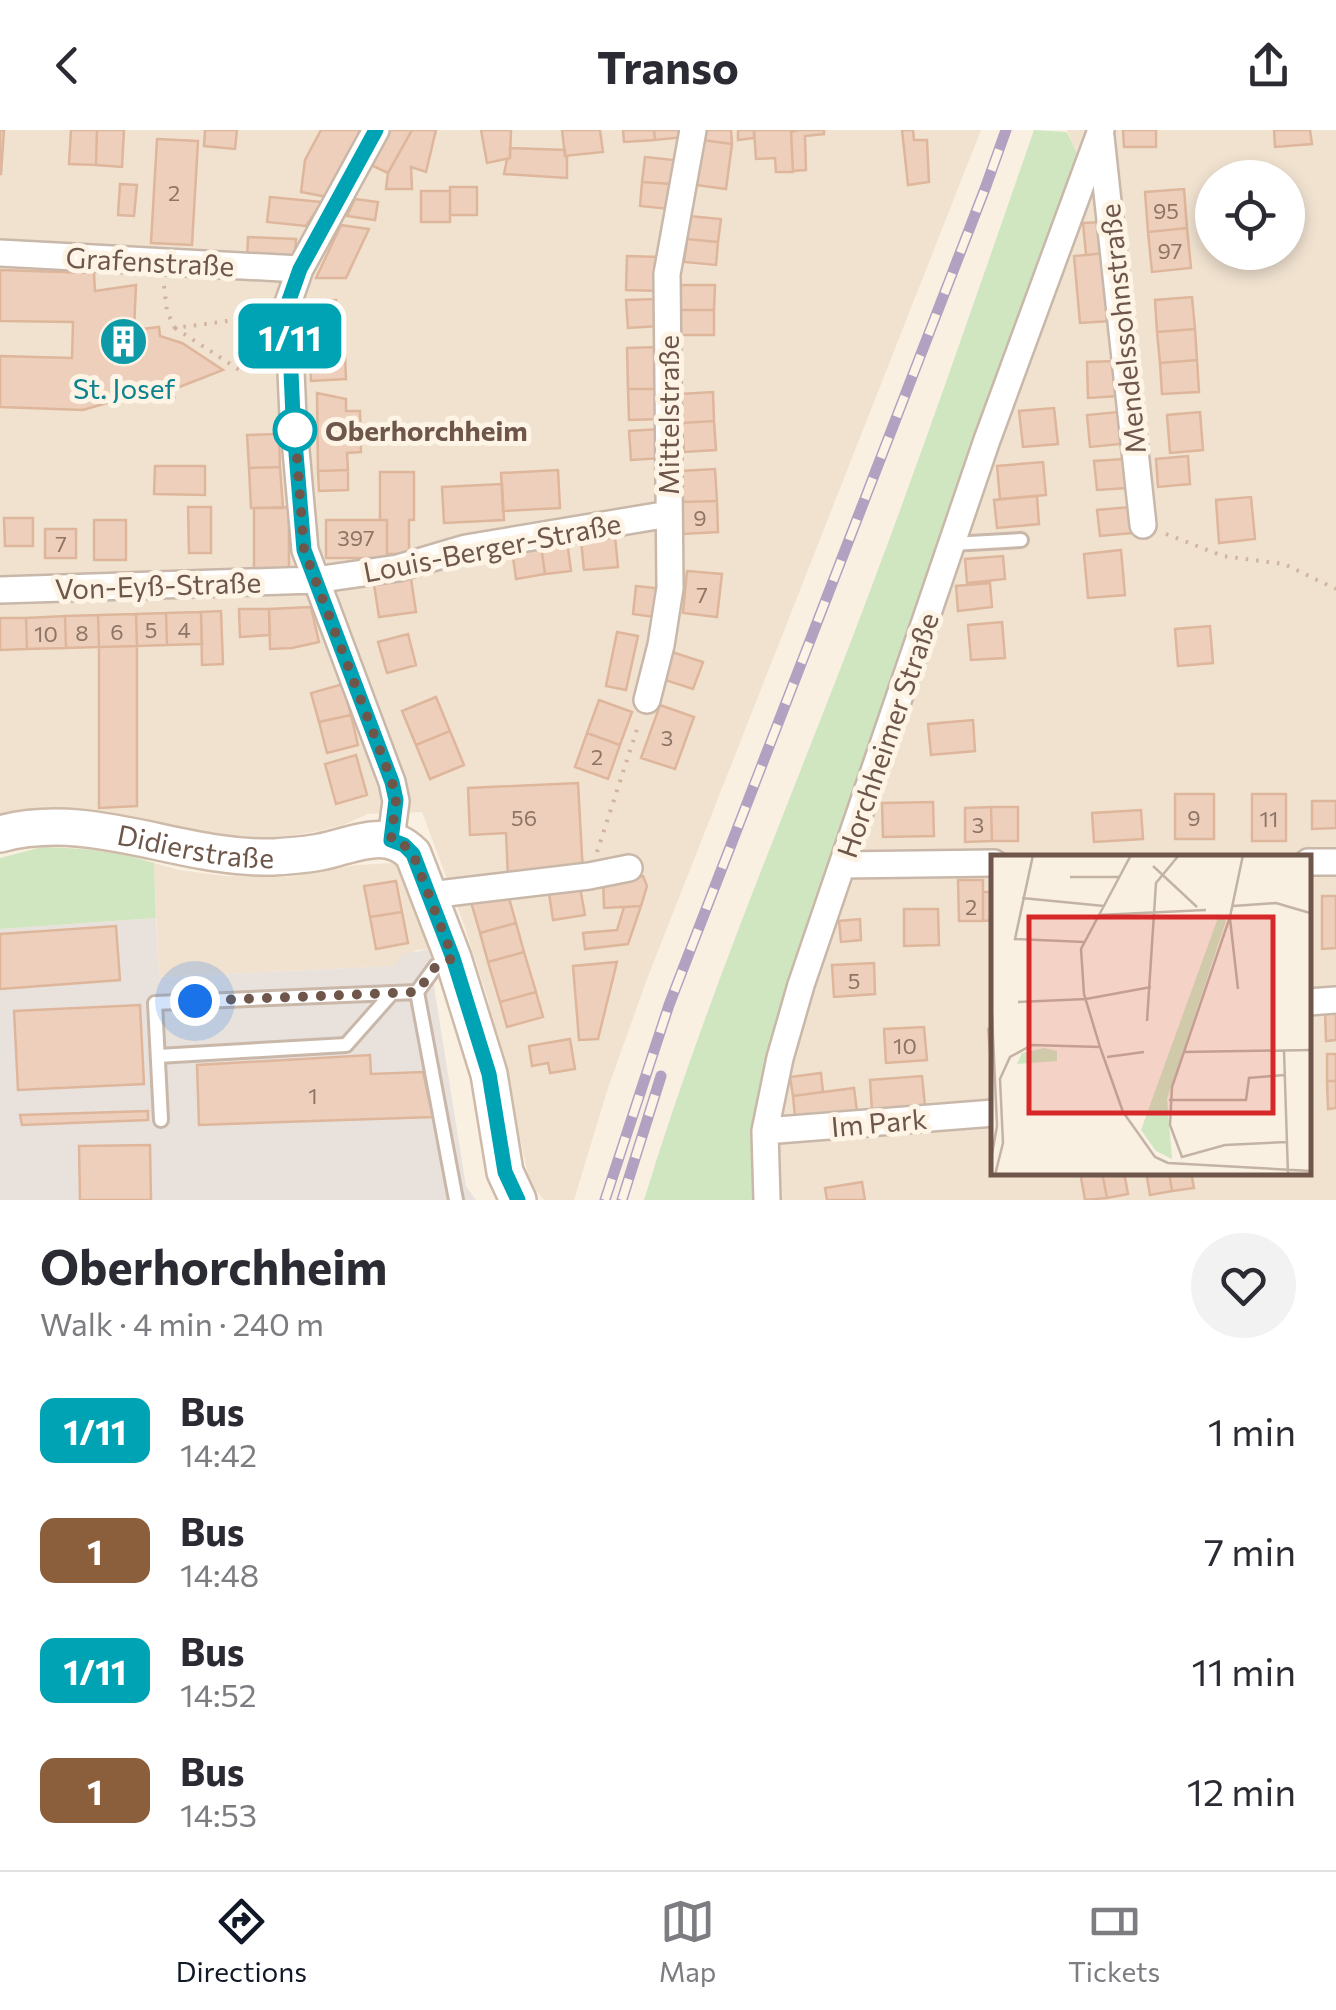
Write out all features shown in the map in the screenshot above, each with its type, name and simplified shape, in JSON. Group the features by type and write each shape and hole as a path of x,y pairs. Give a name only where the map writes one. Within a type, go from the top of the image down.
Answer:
{"street":[{"path":"376,130 300,269 288,303 304,550 392,782 396,800 391,840 413,854 453,958 489,1074 505,1172 516,1197"},
{"name":"Mittelstraße","path":"647,700 670,588 667,274 692,130"},
{"name":"Mendelssohnstraße","path":"1046,279 1101,131"},
{"name":"Mendelssohnstraße","path":"1101,131 1143,526"},
{"name":"Grafenstraße","path":"0,253 300,269"},
{"name":"Horchheimer Straße","path":"767,1200 765,1131 800,985 1046,279"},
{"name":"Louis-Berger-Straße","path":"315,580 398,568 466,548 669,514"},
{"name":"Von-Eyß-Straße","path":"0,590 315,580"},
{"name":"Didierstraße","path":"0,834 50,826 79,828 226,856 275,857 319,852 376,838 391,840"},
{"path":"842,866 991,863"},
{"path":"430,895 629,868"},
{"path":"1311,1002 1336,1000"},
{"name":"Im Park","path":"765,1131 991,1113"}],"lane":[{"path":"952,544 1021,540"},
{"path":"453,958 436,966 417,992 456,1200"},
{"path":"161,1120 155,1002 417,992"},
{"path":"158,1056 346,1045 392,993"}],"path":[{"path":"165,262 166,312 175,328 241,371"},
{"path":"175,328 280,314"},
{"path":"1143,526 1223,556 1284,564 1336,589"},
{"path":"589,876 647,700"}],"shaded area":[{"path":"0,130 981,130 647,979 574,1200 544,1200 530,1183 488,1000 422,812 368,814 314,832 264,839 225,837 76,809 0,816"},
{"path":"1067,130 1336,130 1336,1200 758,1200 757,1151 1077,153"},
{"path":"154,863 225,876 288,877 394,863 405,872 430,949 416,950 395,966 159,977"},
{"path":"156,918 159,977 394,966 403,954 430,949 466,1186 476,1200 0,1200 0,929"}],"green space":[{"path":"1034,130 1067,132 1077,153 1060,217 790,993 758,1200 644,1200 711,1003 888,543"},
{"path":"42,847 98,851 154,863 156,918 0,929 0,858"}],"building":[{"path":"0,130 4,130 1,174 0,174"},
{"path":"71,130 97,130 96,165 69,164"},
{"path":"97,130 124,130 122,167 96,165"},
{"path":"205,130 237,130 235,149 204,146"},
{"path":"321,130 363,130 327,197 301,192 305,160"},
{"path":"389,130 412,130 388,173 369,164"},
{"path":"412,130 436,130 426,172 411,167 412,189 386,189 388,173"},
{"path":"481,130 511,130 510,158 487,163"},
{"path":"562,130 600,130 603,152 565,156"},
{"path":"623,130 654,130 655,140 624,142"},
{"path":"654,130 685,130 686,137 655,140"},
{"path":"703,130 731,130 732,144 702,140"},
{"path":"738,130 754,130 754,138 738,140"},
{"path":"754,130 791,130 793,172 776,172 775,158 756,159"},
{"path":"824,130 824,134 805,136 806,170 793,171 791,132"},
{"path":"902,130 913,130 914,140 927,140 929,182 908,185"},
{"path":"1123,130 1156,130 1156,147 1124,147"},
{"path":"1274,130 1310,130 1312,144 1275,147"},
{"path":"157,139 198,141 192,245 151,243"},
{"path":"702,140 732,144 726,189 696,185"},
{"path":"510,148 565,150 567,178 504,174"},
{"path":"645,157 674,160 672,184 642,182"},
{"path":"642,182 672,184 669,209 640,206"},
{"path":"120,184 137,185 134,216 118,215"},
{"path":"450,187 477,187 477,215 450,215"},
{"path":"1184,189 1187,228 1148,232 1145,192"},
{"path":"421,191 450,191 450,222 421,222"},
{"path":"270,197 322,202 306,226 267,222"},
{"path":"355,199 378,202 375,220 347,216"},
{"path":"689,216 721,219 718,242 687,239"},
{"path":"1102,222 1105,253 1086,255 1083,223"},
{"path":"341,225 369,229 346,278 316,278"},
{"path":"1187,228 1191,268 1152,272 1148,232"},
{"path":"248,237 296,239 295,263 247,260"},
{"path":"687,239 718,242 716,265 684,262"},
{"path":"1105,253 1111,321 1080,323 1074,256"},
{"path":"627,256 660,257 659,291 626,290"},
{"name":"St. Josef","path":"0,270 94,273 95,291 136,285 134,330 159,327 160,336 182,343 223,370 169,391 174,397 131,396 83,410 0,407 0,356 72,358 73,322 0,321"},
{"path":"678,285 715,285 714,310 677,310"},
{"path":"1192,297 1195,329 1157,332 1155,300"},
{"path":"657,299 659,326 628,328 626,300"},
{"path":"336,300 338,334 312,336 310,302"},
{"path":"677,310 714,310 714,335 677,335"},
{"path":"1195,329 1197,360 1160,363 1157,332"},
{"path":"658,347 659,389 628,389 627,348"},
{"path":"345,355 346,379 311,381 310,357"},
{"path":"1197,360 1199,392 1162,394 1160,363"},
{"path":"1117,361 1119,396 1088,398 1087,362"},
{"path":"628,389 659,389 660,419 629,420"},
{"path":"713,392 714,421 682,423 681,394"},
{"path":"317,393 346,399 346,411 360,411 361,452 347,453 348,470 318,471"},
{"path":"1054,408 1058,444 1023,447 1019,411"},
{"path":"1118,412 1121,444 1090,447 1087,415"},
{"path":"1200,412 1203,450 1170,453 1167,415"},
{"path":"714,421 716,450 684,452 682,423"},
{"path":"660,429 662,458 631,460 629,431"},
{"path":"279,434 280,467 249,468 247,435"},
{"path":"1188,456 1190,484 1158,487 1156,459"},
{"path":"1124,459 1127,488 1097,490 1094,461"},
{"path":"1043,462 1046,495 1000,499 997,466"},
{"path":"155,466 205,466 205,495 154,494"},
{"path":"280,467 283,508 251,508 249,468"},
{"path":"715,469 717,501 682,502 680,471"},
{"path":"348,470 348,490 319,491 318,471"},
{"path":"558,470 560,508 503,511 501,473"},
{"path":"380,472 414,472 409,554 387,554 387,520 380,520"},
{"path":"502,484 504,520 444,523 442,487"},
{"path":"1037,496 1039,524 997,528 994,500"},
{"path":"1251,497 1255,539 1219,543 1216,500"},
{"path":"717,501 718,532 683,534 682,502"},
{"path":"188,507 211,507 211,553 189,553"},
{"path":"289,507 289,569 254,570 254,508"},
{"path":"1130,507 1132,533 1100,536 1097,510"},
{"path":"4,518 33,518 33,546 5,546"},
{"path":"94,520 126,520 126,560 94,560"},
{"path":"326,520 387,520 387,558 326,558"},
{"path":"45,529 76,529 76,558 45,558"},
{"path":"615,536 618,567 584,570 581,540"},
{"path":"567,541 571,571 545,574 541,546"},
{"path":"541,546 545,574 516,579 512,550"},
{"path":"1121,550 1125,595 1088,598 1084,554"},
{"path":"1003,556 1005,579 967,583 965,559"},
{"path":"687,571 722,574 717,617 683,613"},
{"path":"410,572 416,612 379,617 373,578"},
{"path":"990,583 992,607 958,611 956,586"},
{"path":"636,586 664,589 661,618 633,614"},
{"path":"311,607 319,642 270,649 269,609"},
{"path":"239,609 269,609 270,635 240,637"},
{"path":"221,611 223,664 202,665 201,612"},
{"path":"201,612 202,644 167,645 166,613"},
{"path":"166,613 167,645 137,646 136,614"},
{"path":"136,614 137,646 99,647 98,615"},
{"path":"98,615 99,647 66,648 65,616"},
{"path":"65,616 66,648 27,649 26,618"},
{"path":"0,618 26,618 27,649 0,650"},
{"path":"1002,622 1005,658 971,660 968,625"},
{"path":"1210,626 1213,663 1178,666 1175,629"},
{"path":"617,632 638,636 626,690 606,686"},
{"path":"408,634 416,665 387,673 378,642"},
{"path":"137,646 137,806 99,808 99,647"},
{"path":"672,652 703,662 693,689 662,679"},
{"path":"343,684 351,715 319,722 311,693"},
{"path":"436,697 450,731 416,745 402,711"},
{"path":"599,700 632,712 620,745 587,733"},
{"path":"660,705 694,717 675,769 641,758"},
{"path":"351,715 358,745 327,753 319,722"},
{"path":"973,720 975,751 931,755 928,724"},
{"path":"450,731 464,765 430,779 416,745"},
{"path":"587,733 620,745 608,779 575,767"},
{"path":"356,755 367,795 336,804 325,764"},
{"path":"578,783 583,874 508,878 506,833 470,835 468,788"},
{"path":"1175,794 1214,794 1214,839 1175,839"},
{"path":"1252,794 1286,794 1286,841 1252,841"},
{"path":"1312,801 1336,801 1336,828 1312,829"},
{"path":"933,802 934,836 883,837 882,803"},
{"path":"991,807 992,841 965,842 965,808"},
{"path":"991,807 1018,807 1018,841 992,841"},
{"path":"1141,810 1143,839 1094,842 1092,813"},
{"path":"643,876 647,886 641,906 604,908 603,878"},
{"path":"958,880 983,880 983,921 959,921"},
{"path":"396,881 402,912 370,917 364,886"},
{"path":"579,882 585,915 553,920 548,887"},
{"path":"507,891 516,923 480,933 471,902"},
{"path":"983,892 991,892 991,920 983,921"},
{"path":"1322,896 1336,896 1336,948 1322,949"},
{"path":"641,906 628,944 585,949 583,933 617,930 624,907"},
{"path":"904,909 938,909 939,945 904,946"},
{"path":"402,912 408,943 376,949 370,917"},
{"path":"860,919 861,940 841,942 839,921"},
{"path":"516,923 524,952 488,962 480,933"},
{"path":"116,926 120,980 0,989 0,934"},
{"path":"524,952 536,992 500,1002 488,962"},
{"path":"617,962 598,1039 579,1040 573,966"},
{"path":"874,963 875,994 834,997 832,965"},
{"path":"536,992 543,1017 507,1027 500,1002"},
{"path":"140,1005 144,1084 18,1090 14,1011"},
{"path":"1336,1009 1336,1040 1326,1041 1325,1010"},
{"path":"924,1027 927,1060 886,1063 884,1029"},
{"path":"570,1039 575,1069 550,1073 548,1063 532,1066 529,1046"},
{"path":"1327,1054 1336,1054 1336,1081 1327,1081"},
{"path":"370,1055 371,1074 423,1072 433,1117 199,1125 197,1065"},
{"path":"821,1073 823,1092 793,1096 790,1077"},
{"path":"922,1076 925,1106 872,1111 870,1080"},
{"path":"1327,1081 1336,1081 1336,1108 1328,1109"},
{"path":"854,1088 858,1119 796,1126 793,1096"},
{"path":"148,1111 148,1120 22,1125 20,1115"},
{"path":"150,1145 151,1200 80,1200 79,1146"},
{"path":"1081,1175 1103,1175 1107,1198 1085,1200"},
{"path":"1103,1175 1125,1175 1128,1194 1107,1198"},
{"path":"1147,1175 1169,1175 1172,1191 1150,1195"},
{"path":"1169,1175 1192,1175 1194,1188 1172,1191"},
{"path":"862,1182 865,1200 827,1200 825,1188"}],"railway":[{"path":"605,1200 669,1005 1006,130"},
{"path":"622,1200 661,1076"}],"bus line":[{"name":"1/11","path":"376,130 300,269 288,303 304,550 392,782 396,800 391,840 413,854 453,958 489,1074 505,1172 518,1200"}],"place":[{"name":"St. Josef","path":"124,341"},
{"name":"Oberhorchheim","path":"295,430"}],"route":[{"path":"195,1001 417,992 436,966 453,958 413,854 391,840 396,800 392,782 304,550 295,430"}]}
